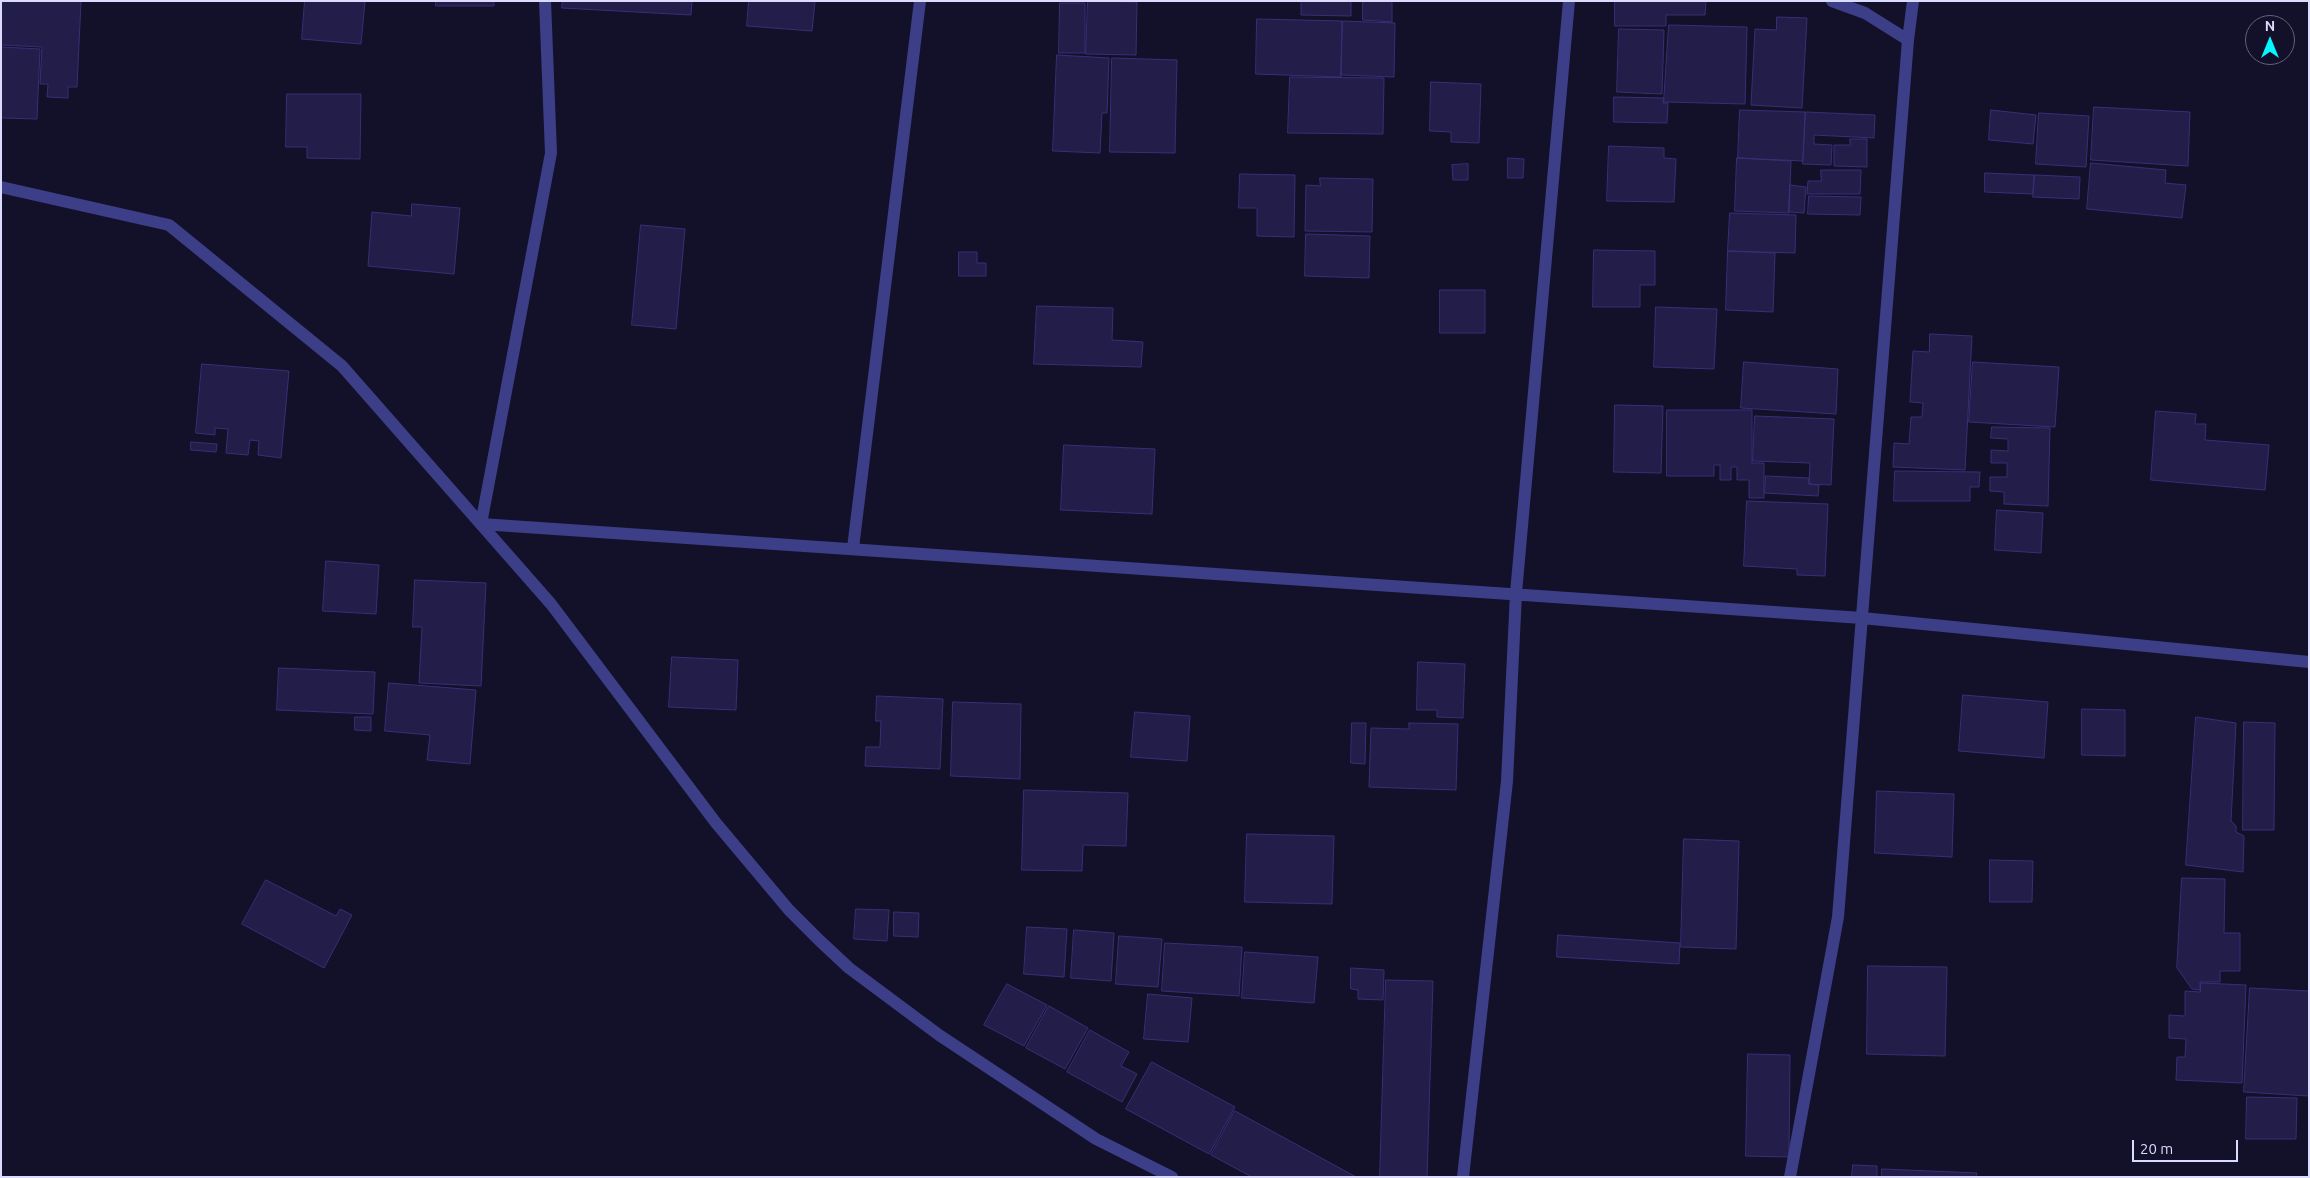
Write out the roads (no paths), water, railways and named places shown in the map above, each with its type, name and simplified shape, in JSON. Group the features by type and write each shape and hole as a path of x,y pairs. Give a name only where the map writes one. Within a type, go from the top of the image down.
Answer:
{"street":[{"path":"481,524 551,153 545,1"},
{"path":"853,548 920,1"},
{"path":"1463,1177 1507,781 1516,593 1569,1"},
{"path":"1832,1 1865,13 1908,40"},
{"path":"1790,1177 1838,917 1908,40 1913,1"},
{"path":"1,187 169,225 342,366 551,604 716,823 789,910 819,940 849,968 956,1046 1096,1139 1172,1177"},
{"path":"481,524 1862,618 2309,662"}]}
